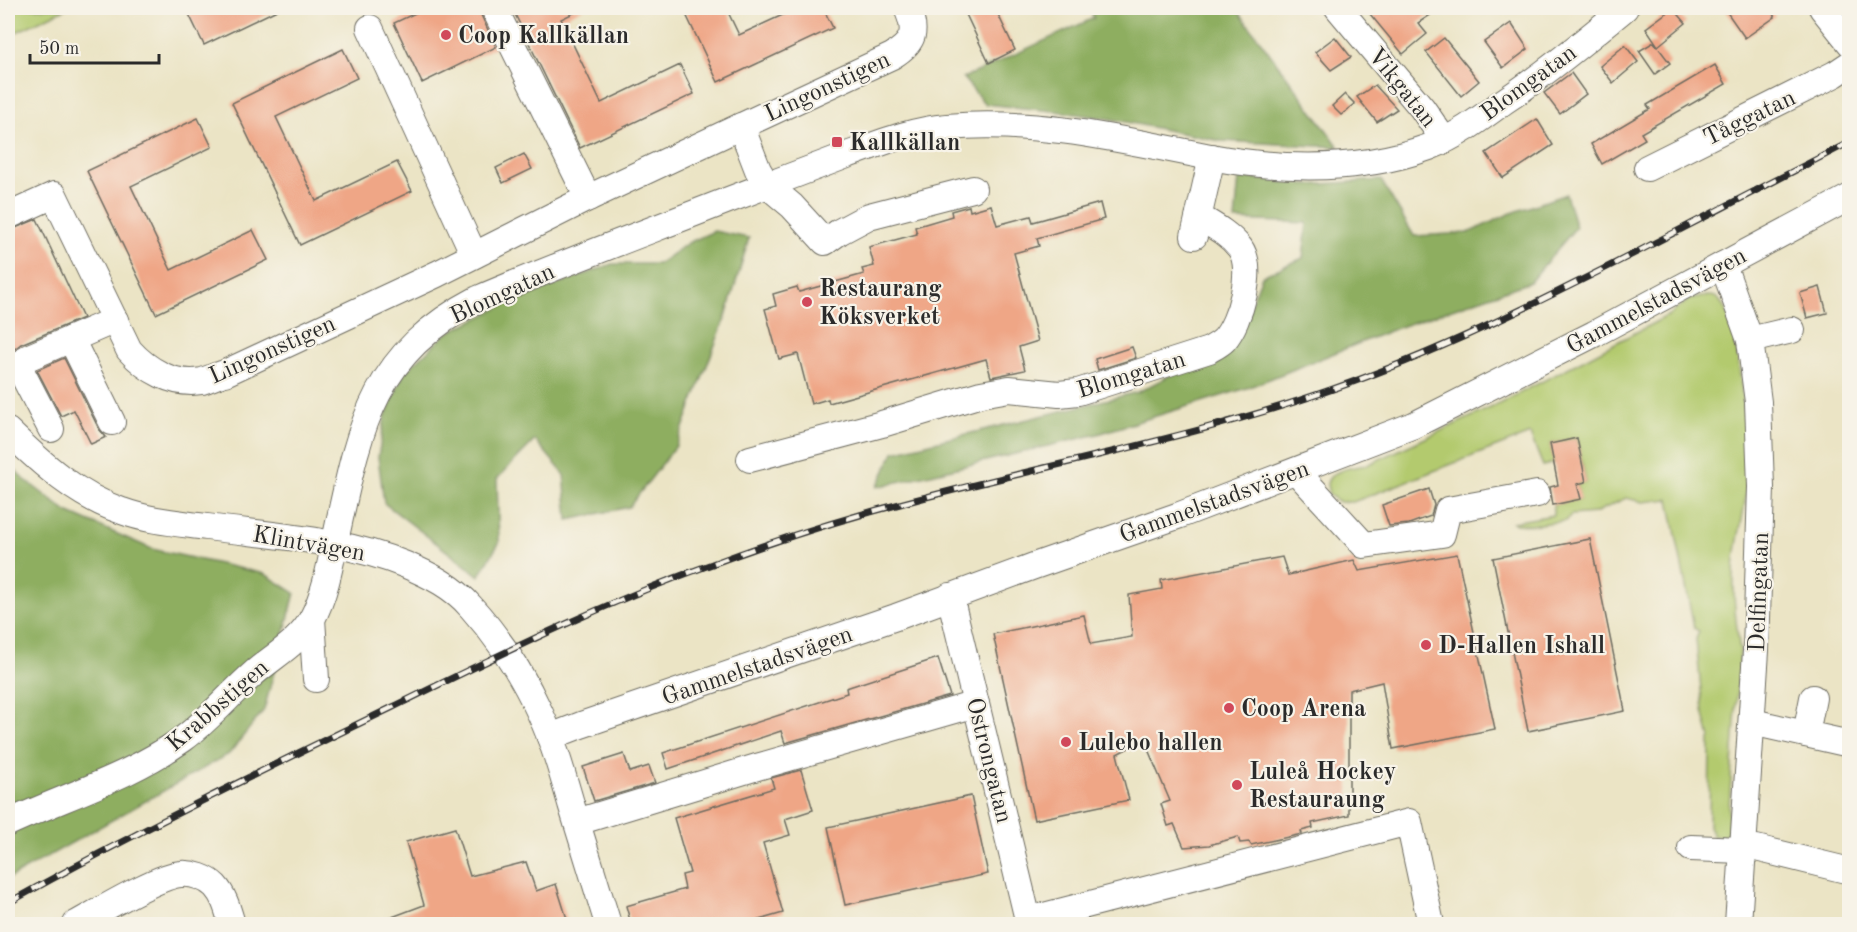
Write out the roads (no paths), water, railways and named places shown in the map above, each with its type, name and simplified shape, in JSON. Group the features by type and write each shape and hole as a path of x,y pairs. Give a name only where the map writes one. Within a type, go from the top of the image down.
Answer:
{"street":[{"path":"494,8 588,198"},
{"name":"Lingonstigen","path":"8,216 54,195 129,350 148,368 171,379 202,381 225,373 474,255 734,125 844,79 892,56 908,44 913,30 913,21 907,8"},
{"name":"Vikgatan","path":"1338,8 1422,108 1444,140"},
{"name":"Blomgatan","path":"334,544 356,448 380,387 393,367 420,337 457,310 478,299 766,185 917,131 947,127 1053,128 1108,136 1212,157 1287,165 1344,166 1395,158 1444,140 1482,118 1524,88 1625,8"},
{"path":"1822,8 1850,43"},
{"path":"370,28 474,255"},
{"name":"Tåggatan","path":"1647,168 1811,87 1850,64"},
{"name":"Lingonstigen","path":"734,125 766,185"},
{"name":"Blomgatan","path":"750,459 882,424 981,394 1010,389 1059,394 1078,392 1209,350 1223,341 1233,328 1245,287 1246,264 1241,249 1227,235 1197,226 1212,157"},
{"path":"766,185 792,206 825,242 869,216 973,189"},
{"name":"Gammelstadsvägen","path":"550,737 1180,515 1414,425 1594,334 1850,197"},
{"name":"Delfingatan","path":"1723,265 1750,340 1758,402 1761,487 1756,651 1738,924"},
{"path":"51,429 22,373 22,363 27,358 115,320"},
{"path":"1750,340 1792,330"},
{"path":"71,339 112,422"},
{"name":"Klintvägen","path":"8,431 33,455 76,488 122,511 163,521 334,544 370,552 414,568 451,589 464,600 490,632 525,684 540,713 550,737 608,924"},
{"path":"1296,471 1364,545 1442,534 1448,510 1536,494"},
{"name":"Krabbstigen","path":"8,822 137,767 197,729 251,676 295,640 312,619 322,593 334,544"},
{"name":"Ostrongatan","path":"950,596 1029,922"},
{"path":"312,619 316,679"},
{"path":"1806,734 1814,698"},
{"path":"577,822 976,704"},
{"path":"1752,722 1850,744"},
{"path":"1029,922 1409,822 1431,924"},
{"path":"1691,848 1742,850 1756,848 1850,871"},
{"path":"76,924 162,879 180,874 201,877 214,886 222,896 232,924"}],"railway":[{"path":"8,903 247,778 508,651 625,598 730,557 835,522 1230,421 1372,375 1524,309 1850,142"}],"place":[{"name":"Coop Kallkällan","path":"446,35"},
{"name":"Kallkällan","path":"837,142"},
{"name":"Restaurang Köksverket","path":"807,302"},
{"name":"D-Hallen Ishall","path":"1426,645"},
{"name":"Coop Arena","path":"1229,708"},
{"name":"Lulebo hallen","path":"1066,742"},
{"name":"Luleå Hockey Restauraung","path":"1237,785"}]}
